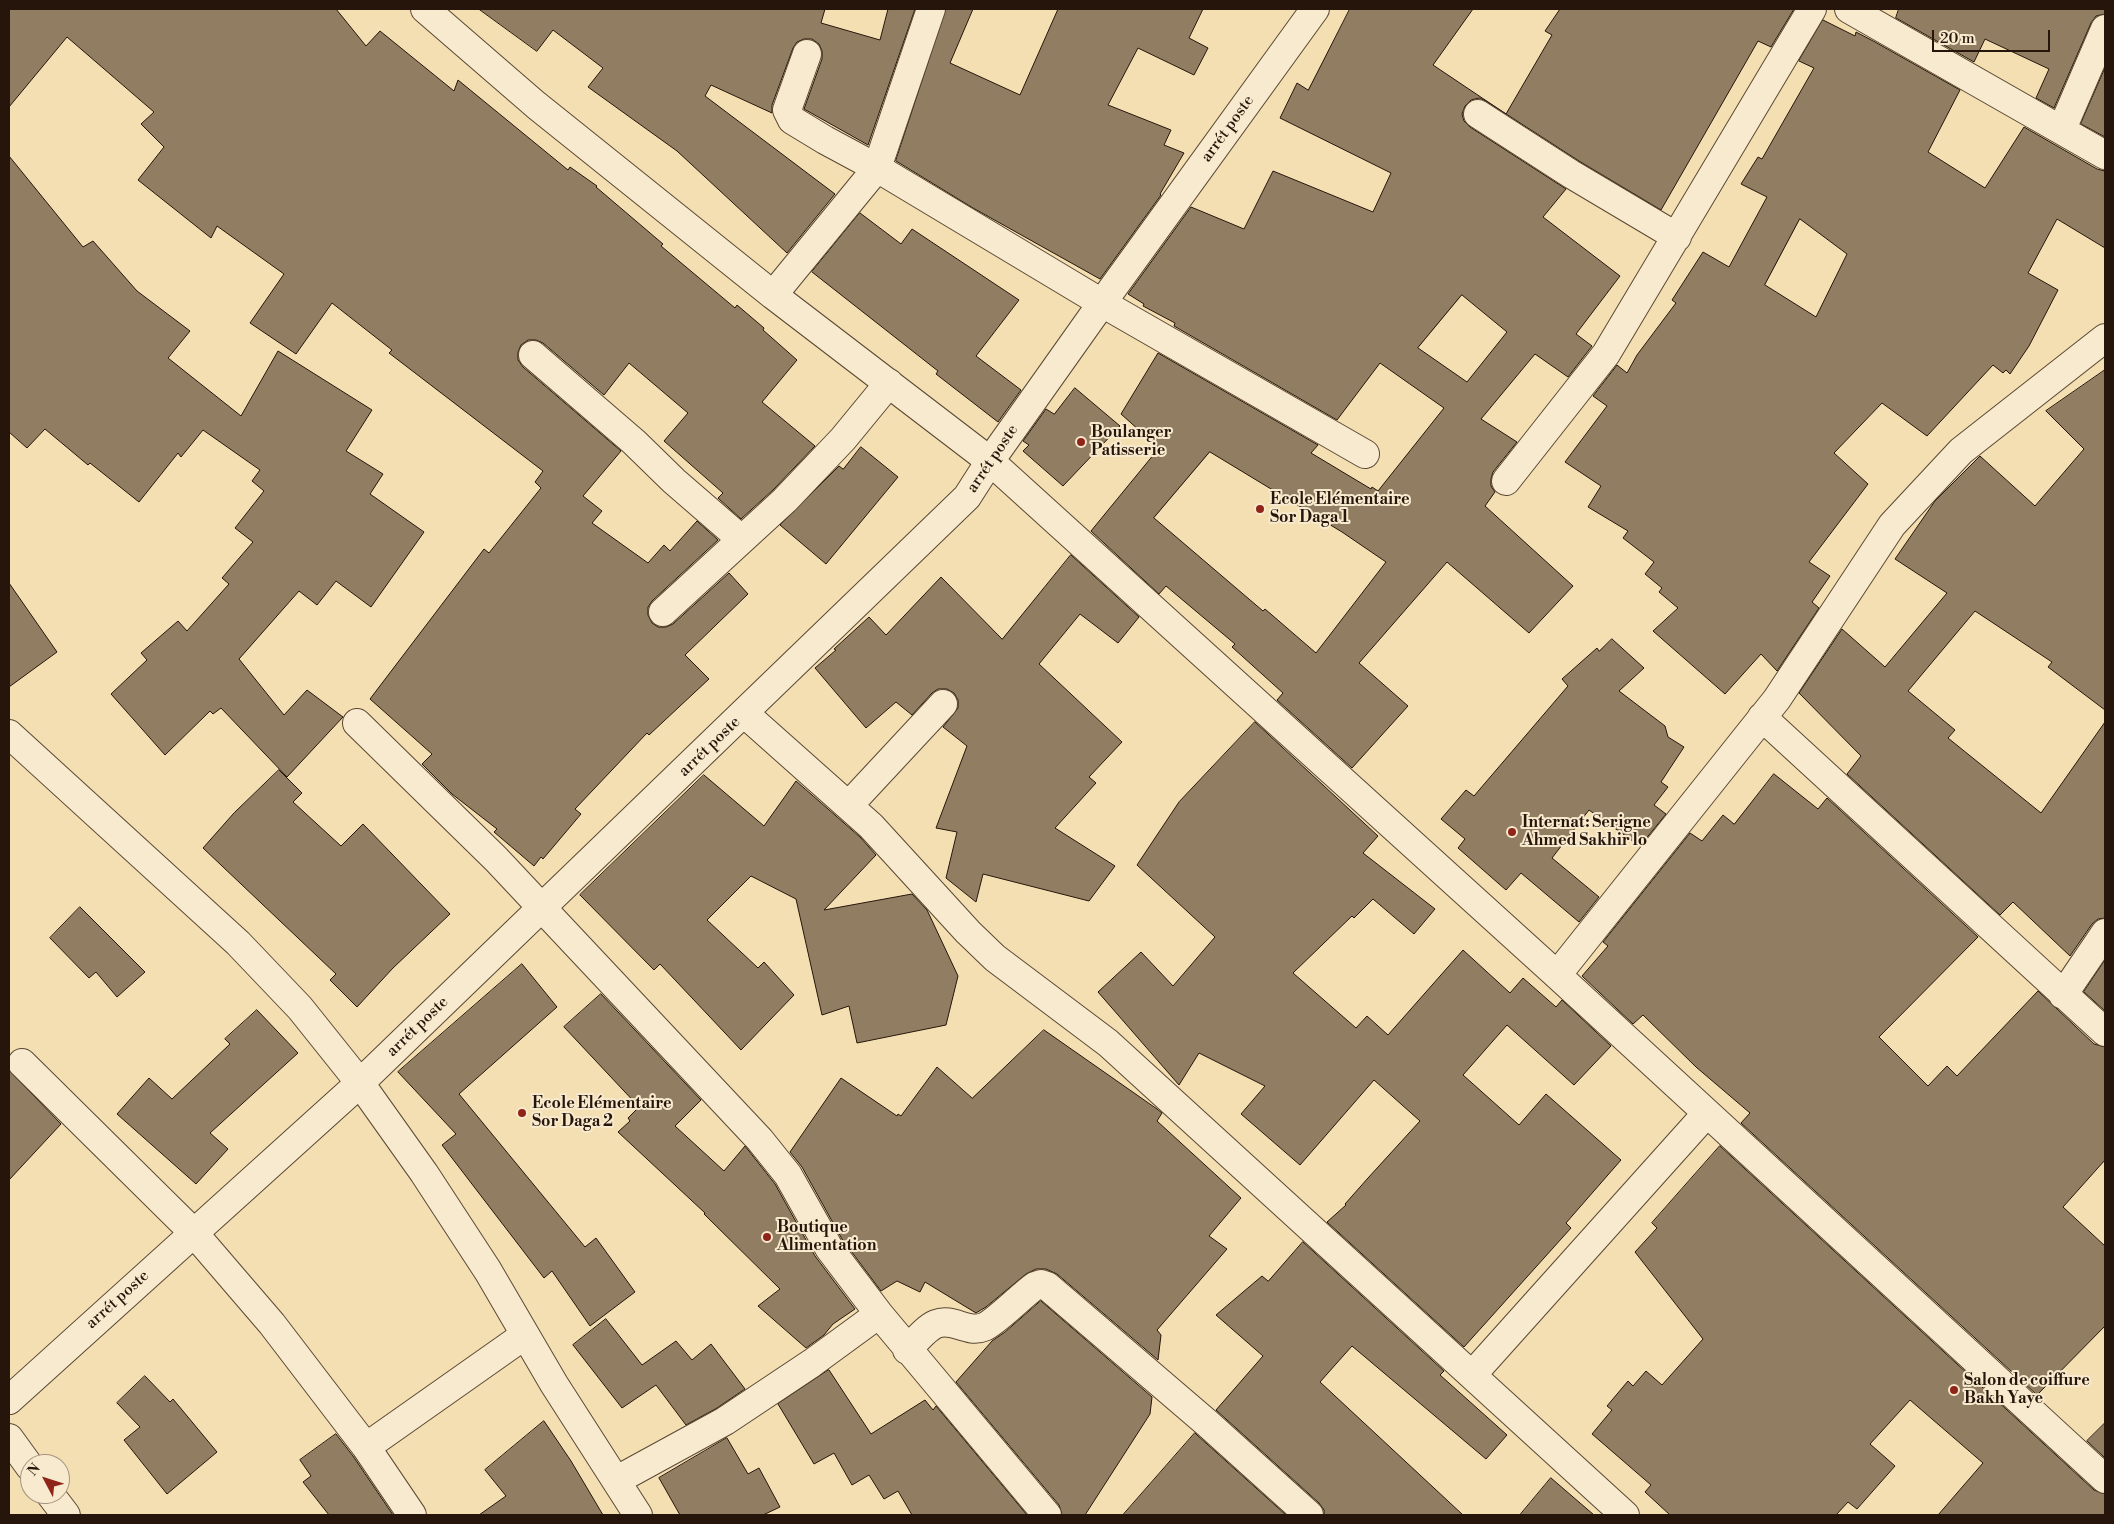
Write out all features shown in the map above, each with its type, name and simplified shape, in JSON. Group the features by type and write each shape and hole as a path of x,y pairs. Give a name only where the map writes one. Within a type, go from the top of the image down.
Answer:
{"street":[{"path":"425,9 536,105 773,295 990,461 1557,975 2105,1479"},
{"path":"773,295 877,168 931,9"},
{"name":"arrét poste","path":"9,1400 360,1083 967,498 990,461 1102,303 1315,9"},
{"path":"1506,481 1606,354 1812,9"},
{"path":"1849,9 2105,155"},
{"path":"2062,129 2105,29"},
{"path":"807,54 787,110 792,120 877,168 1102,303 1365,454"},
{"path":"1478,114 1571,174 1677,237"},
{"path":"1557,975 1777,699 1892,525 1923,490 1962,451 2105,338"},
{"path":"533,355 634,442 674,482 741,539"},
{"path":"663,612 785,500 889,384"},
{"path":"849,805 943,704"},
{"path":"744,713 871,826 968,932 989,951 1108,1043 1625,1515"},
{"path":"1762,717 2105,1032"},
{"path":"357,723 470,833 543,908 716,1091 774,1157 788,1175 829,1248 879,1314 907,1350 1047,1515"},
{"path":"10,738 238,943 300,1008 360,1083 424,1173 488,1271 554,1384 638,1515"},
{"path":"2063,995 2105,932"},
{"path":"22,1063 193,1232 272,1324 366,1447 412,1515"},
{"path":"1472,1375 1707,1113"},
{"path":"907,1350 935,1324 948,1322 967,1329 986,1326 1035,1286 1041,1284 1047,1286 1207,1423 1309,1515"},
{"path":"617,1480 725,1421 812,1363 879,1314"},
{"path":"366,1447 525,1335"},
{"path":"9,1438 21,1454"},
{"path":"58,1504 66,1515"}],"building":[{"path":"9,9 336,9 366,46 380,31 454,91 458,80 568,170 570,167 597,186 663,244 661,246 735,308 737,305 797,360 762,402 815,446 774,489 741,519 718,498 723,493 664,441 688,413 629,363 604,395 543,343 536,340 528,340 521,345 518,352 518,360 523,367 621,451 583,496 602,511 592,523 648,563 664,545 670,551 697,521 718,540 652,601 648,607 648,615 652,623 658,627 666,627 673,624 729,573 748,594 685,655 709,679 649,735 647,733 575,809 581,814 543,859 541,857 534,866 494,832 497,829 452,794 422,764 432,754 370,699 484,549 489,553 541,488 535,482 543,471 389,353 392,350 332,303 296,354 250,323 284,274 217,226 211,238 138,180 164,147 141,124 154,112 67,37 9,107"},
{"path":"479,9 825,9 821,23 880,40 888,9 915,9 868,145 804,109 822,59 822,51 819,44 812,39 804,39 797,42 793,48 772,105 772,113 711,85 705,96 835,194 787,253 677,151 588,87 603,68 553,30 537,51"},
{"path":"946,9 973,9 950,63 1020,95 1058,9 1203,9 1189,38 1208,48 1194,75 1138,48 1108,105 1171,130 1164,145 1184,153 1161,195 1100,279 973,208 896,161"},
{"path":"1350,9 1473,9 1433,65 1486,101 1479,98 1471,100 1465,106 1462,114 1464,121 1470,127 1566,189 1543,217 1620,276 1576,334 1592,346 1568,377 1535,354 1481,419 1517,442 1493,472 1491,486 1495,492 1485,506 1573,586 1529,633 1447,562 1359,663 1408,706 1352,768 1277,700 1283,693 1232,647 1235,644 1166,586 1159,594 1091,531 1159,448 1121,414 1158,353 1318,445 1311,453 1371,489 1372,487 1378,491 1444,408 1380,363 1337,420 1174,326 1175,323 1143,306 1144,304 1128,294 1191,207 1244,229 1273,171 1373,212 1391,173 1280,118 1297,83 1308,90","holes":["1462,295 1507,332 1467,382 1418,348","1210,452 1342,532 1386,562 1316,653 1265,609 1263,611 1154,518"]},
{"path":"1560,9 1794,9 1771,47 1758,41 1661,210 1579,161 1506,114 1552,35 1545,31"},
{"path":"1899,9 2105,9 2105,14 2096,16 2091,23 2054,108 2036,98 2049,69 1985,39 1974,62 1896,18"},
{"path":"1823,20 1855,36 1856,32 1960,90 1928,152 1985,188 2024,127 2097,169 2105,171 2105,248 2057,219 2028,273 2058,290 2029,346 2010,374 2006,370 2003,373 1993,365 1927,436 1882,403 1834,453 1868,484 1809,562 1830,576 1812,602 1819,608 1777,671 1761,654 1725,694 1653,631 1678,608 1659,592 1662,588 1645,574 1654,562 1623,538 1628,531 1588,507 1601,486 1565,462 1607,406 1593,396 1617,365 1627,373 1637,355 1676,303 1672,300 1703,252 1729,267 1767,197 1741,184 1758,157 1762,159 1814,68 1799,61","holes":["1800,219 1847,254 1816,317 1765,285"]},
{"path":"2105,68 2105,137 2081,124"},
{"path":"9,156 83,247 93,241 137,291 190,331 168,358 241,416 278,351 372,410 346,451 383,474 370,494 424,532 371,607 336,581 317,605 299,591 239,659 284,715 307,690 343,717 287,777 221,708 213,714 210,711 165,755 111,694 147,660 141,653 178,621 187,631 229,584 222,578 253,542 235,528 264,491 252,481 260,470 203,430 181,457 178,453 139,502 90,463 88,465 45,429 27,448 9,432"},
{"path":"860,213 901,244 912,229 1019,300 976,356 1021,390 998,422 936,374 938,371 812,272"},
{"path":"2105,370 2105,710 2048,667 2052,662 1975,611 1908,691 1955,730 1948,738 2041,813 2105,722 2105,918 2098,919 2092,924 2070,956 2013,902 2000,915 1847,774 1861,756 1799,693 1842,629 1885,667 1947,593 1895,559 1935,501 1980,456 2035,506 2084,449 2046,411"},
{"path":"1075,388 1120,426 1063,486 1023,451 1029,445 1023,441 1046,409 1054,414"},
{"path":"861,447 898,477 826,564 780,525 839,466 843,469"},
{"path":"1071,555 1139,617 1118,643 1080,614 1039,664 1122,742 1089,777 1096,783 1055,828 1115,866 1089,901 983,874 976,902 946,878 957,832 936,828 967,746 943,727 958,708 958,700 954,693 947,689 938,689 912,715 896,702 866,728 815,668 869,617 886,635 941,577 1002,639"},
{"path":"9,583 57,652 9,687"},
{"path":"1612,639 1644,668 1619,691 1665,726 1668,737 1684,747 1661,782 1668,787 1654,805 1666,814 1640,846 1589,810 1552,858 1599,897 1579,922 1521,873 1506,890 1458,848 1465,839 1441,819 1466,790 1474,796 1568,686 1562,679 1597,648 1599,651"},
{"path":"1255,722 1378,836 1363,853 1435,909 1414,934 1373,899 1354,918 1352,916 1293,973 1356,1028 1367,1016 1388,1035 1463,950 1510,993 1523,978 1556,1007 1562,1000 1611,1046 1574,1085 1507,1025 1463,1075 1519,1125 1546,1094 1621,1160 1566,1223 1571,1228 1464,1347 1327,1222 1346,1205 1420,1121 1374,1080 1300,1165 1241,1114 1265,1086 1199,1053 1179,1085 1098,992 1141,952 1173,986 1215,937 1137,865 1179,802"},
{"path":"279,770 302,793 293,802 341,846 363,824 450,914 393,968 357,1007 330,980 336,974 203,848 234,813"},
{"path":"1774,774 1818,809 1827,798 1978,937 1879,1037 1928,1086 1947,1066 1957,1076 2038,991 2094,1044 2105,1047 2105,1160 2063,1207 2105,1246 2105,1326 2037,1395 1741,1123 1750,1113 1696,1067 1643,1015 1633,1024 1582,976 1608,946 1603,942 1690,833 1702,841 1723,815 1734,824"},
{"path":"704,775 764,826 796,781 860,837 876,855 824,910 912,894 927,910 958,976 946,1025 857,1043 849,1006 822,1015 796,899 751,876 707,920 758,968 764,962 794,995 741,1050 660,964 654,970 580,895"},
{"path":"80,907 145,972 117,997 96,972 89,978 50,938"},
{"path":"2105,960 2105,1011 2084,992"},
{"path":"522,964 557,1007 459,1094 585,1247 596,1238 635,1292 590,1326 552,1271 544,1278 442,1145 456,1134 398,1072"},
{"path":"601,994 701,1100 675,1126 724,1171 745,1146 775,1184 815,1256 855,1309 833,1324 824,1335 806,1348 758,1306 780,1289 705,1213 618,1132 630,1121 628,1118 639,1107 564,1027"},
{"path":"257,1010 298,1053 210,1133 228,1149 196,1184 117,1114 149,1078 172,1099 230,1044 225,1039"},
{"path":"1044,1030 1162,1113 1157,1121 1241,1198 1209,1236 1227,1249 1157,1330 1161,1335 1158,1360 1057,1274 1046,1269 1036,1269 1026,1274 976,1313 925,1282 920,1292 897,1281 881,1291 842,1239 802,1167 790,1152 841,1078 897,1116 898,1114 901,1116 937,1067 972,1098"},
{"path":"9,1070 61,1124 9,1180"},
{"path":"1720,1146 2094,1490 2105,1494 2105,1515 1938,1515 1983,1463 1910,1400 1870,1444 1895,1466 1857,1509 1848,1502 1836,1515 1670,1515 1645,1492 1651,1485 1592,1434 1612,1410 1607,1406 1628,1381 1633,1386 1646,1371 1662,1385 1703,1339 1635,1252 1657,1228 1652,1223"},
{"path":"1303,1242 1444,1371 1440,1375 1507,1435 1486,1459 1352,1346 1320,1382 1463,1515 1324,1515 1324,1510 1319,1503 1216,1410 1263,1356 1216,1315 1262,1276 1268,1281"},
{"path":"1041,1301 1152,1397 1150,1414 1085,1515 1062,1515 1059,1505 956,1382 992,1341"},
{"path":"606,1319 642,1365 676,1341 692,1360 711,1344 745,1389 717,1408 686,1425 656,1385 622,1408 573,1345"},
{"path":"829,1370 871,1434 925,1400 933,1410 936,1406 1027,1515 912,1515 898,1491 884,1499 869,1475 852,1485 834,1453 814,1464 778,1404"},
{"path":"145,1376 170,1402 173,1399 217,1452 167,1494 124,1440 140,1427 117,1403"},
{"path":"544,1421 571,1461 603,1515 479,1515 506,1496 485,1470"},
{"path":"2105,1423 2105,1458 2087,1441"},
{"path":"1195,1433 1197,1435 1286,1515 1123,1515"},
{"path":"336,1434 393,1515 329,1515 303,1482 311,1476 300,1460"},
{"path":"727,1438 748,1474 759,1468 780,1507 763,1515 680,1515 659,1478"},
{"path":"1551,1478 1594,1515 1520,1515"}],"place":[{"name":"Boulanger Patisserie","path":"1081,442"},
{"name":"Ecole Elémentaire Sor Daga 1","path":"1260,509"},
{"name":"Internat: Serigne Ahmed Sakhir lo","path":"1512,832"},
{"name":"Ecole Elémentaire Sor Daga 2","path":"522,1113"},
{"name":"Boutique Alimentation","path":"767,1237"},
{"name":"Salon de coiffure Bakh Yaye","path":"1954,1390"}]}
